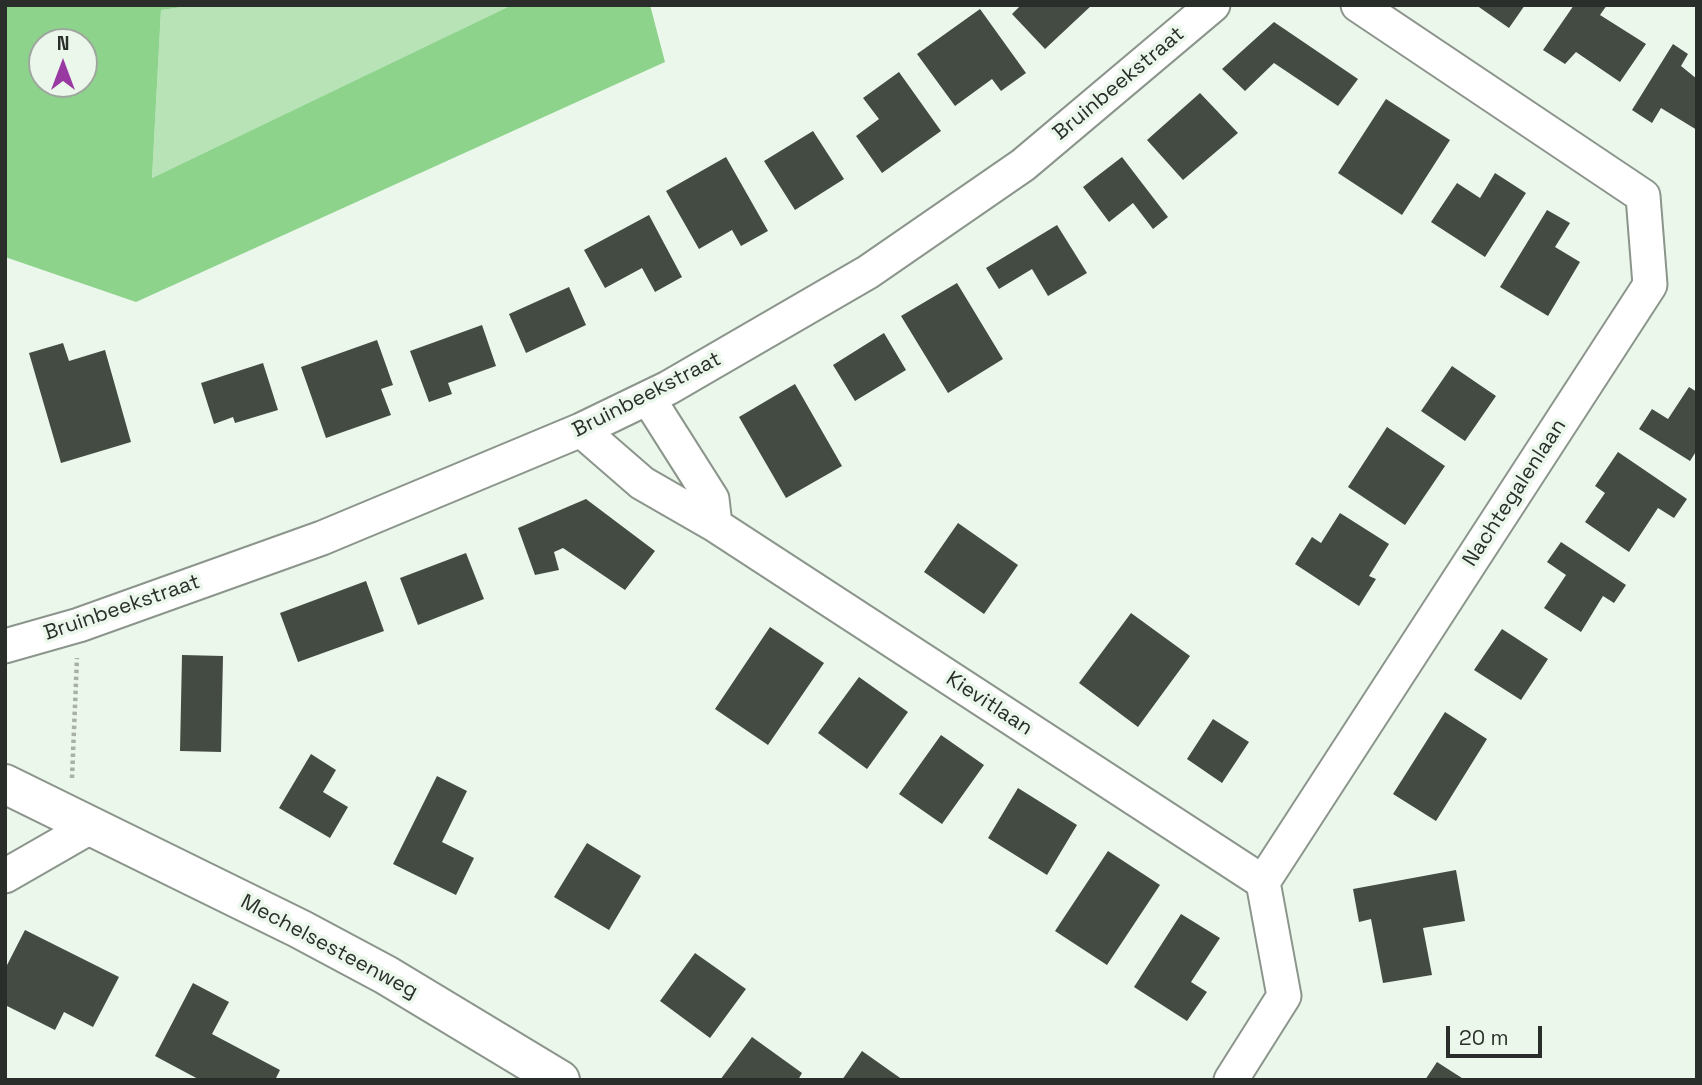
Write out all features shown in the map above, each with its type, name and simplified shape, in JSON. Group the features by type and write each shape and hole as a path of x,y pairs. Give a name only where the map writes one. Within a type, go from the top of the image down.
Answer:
{"street":[{"name":"Bruinbeekstraat","path":"5,646 79,625 322,538 581,430 648,398 868,272 1001,180 1034,156 1213,5"},
{"name":"Nachtegalenlaan","path":"1263,882 1650,285 1643,197 1358,5"},
{"path":"648,398 712,499 715,525"},
{"name":"Kievitlaan","path":"581,430 642,483 715,525 1263,882"},
{"name":"Mechelsesteenweg","path":"5,784 386,975 560,1080"},
{"path":"5,876 81,821"},
{"path":"1231,1080 1284,996 1263,882"}],"path":[{"path":"79,625 81,821"}],"green space":[{"path":"5,5 197,5 161,10 152,178 512,5 650,5 665,62 136,302 5,257"},
{"path":"197,5 512,5 152,178 161,10"}],"building":[{"path":"1021,5 1092,5 1045,49 1012,14"},
{"path":"1476,5 1525,5 1509,28"},
{"path":"1574,5 1607,5 1600,15 1646,44 1620,82 1576,52 1565,64 1543,50"},
{"path":"980,9 1026,73 1001,91 992,79 955,106 917,54"},
{"path":"1274,22 1358,79 1338,106 1274,63 1245,91 1222,69"},
{"path":"1673,44 1688,54 1681,66 1697,79 1697,130 1661,108 1652,123 1632,110"},
{"path":"899,72 941,131 882,173 856,136 879,119 863,98"},
{"path":"1200,93 1238,133 1183,180 1147,140"},
{"path":"1386,99 1450,140 1402,215 1338,173"},
{"path":"813,131 844,179 795,210 764,161"},
{"path":"726,157 768,231 741,246 732,230 699,249 666,191"},
{"path":"1122,157 1168,217 1153,229 1133,203 1109,222 1083,187"},
{"path":"1495,173 1526,193 1485,257 1431,222 1457,183 1480,198"},
{"path":"1547,210 1570,223 1555,247 1580,262 1548,316 1500,287"},
{"path":"649,215 682,277 655,292 642,268 605,288 584,250"},
{"path":"1057,225 1087,273 1048,296 1032,269 999,289 986,268"},
{"path":"957,283 1003,359 948,393 901,316"},
{"path":"569,287 586,325 526,353 509,314"},
{"path":"482,325 496,366 448,383 452,394 429,402 410,351"},
{"path":"884,333 906,370 855,401 833,365"},
{"path":"377,340 393,385 381,389 391,415 326,438 301,367"},
{"path":"63,343 69,361 105,350 131,442 61,463 29,353"},
{"path":"263,363 278,410 235,423 233,417 214,424 201,383"},
{"path":"1452,366 1496,396 1465,441 1421,411"},
{"path":"795,384 842,466 786,498 739,417"},
{"path":"1689,387 1697,392 1697,450 1690,461 1639,429 1652,409 1668,419"},
{"path":"1387,427 1445,466 1405,525 1348,487"},
{"path":"1618,452 1687,499 1674,518 1658,508 1629,552 1585,522 1605,493 1595,486"},
{"path":"586,499 655,551 625,590 563,548 554,552 559,570 535,575 518,528"},
{"path":"1340,513 1389,544 1369,576 1376,579 1359,606 1295,564 1312,537 1321,543"},
{"path":"958,523 1018,565 984,614 924,572"},
{"path":"1561,542 1626,585 1614,603 1603,596 1581,632 1544,608 1566,575 1547,562"},
{"path":"466,553 484,599 418,625 400,578"},
{"path":"366,581 384,631 298,662 280,613"},
{"path":"1131,613 1190,656 1138,727 1079,683"},
{"path":"770,627 824,663 768,745 715,709"},
{"path":"1502,629 1548,659 1521,700 1474,670"},
{"path":"182,655 223,656 221,752 180,751"},
{"path":"859,677 908,712 867,769 818,733"},
{"path":"1445,712 1487,739 1436,821 1393,794"},
{"path":"1213,719 1249,742 1222,783 1187,759"},
{"path":"941,735 984,765 942,824 899,794"},
{"path":"311,754 336,770 323,792 348,807 330,838 279,808"},
{"path":"437,776 467,791 442,842 474,858 456,895 393,864"},
{"path":"1018,788 1077,825 1047,875 988,838"},
{"path":"587,843 641,876 609,930 554,897"},
{"path":"1108,851 1160,885 1107,965 1055,931"},
{"path":"1456,870 1465,921 1423,928 1432,975 1383,983 1371,919 1359,922 1353,889"},
{"path":"1181,914 1220,938 1191,982 1207,992 1187,1021 1134,987"},
{"path":"25,930 119,977 93,1027 64,1012 55,1030 5,1005 5,969"},
{"path":"695,953 746,989 710,1038 660,1001"},
{"path":"193,983 229,1002 212,1034 280,1070 275,1080 200,1080 155,1056"},
{"path":"752,1037 802,1073 798,1080 720,1080"},
{"path":"862,1051 903,1080 842,1080"},
{"path":"1437,1062 1465,1080 1425,1080"}]}
